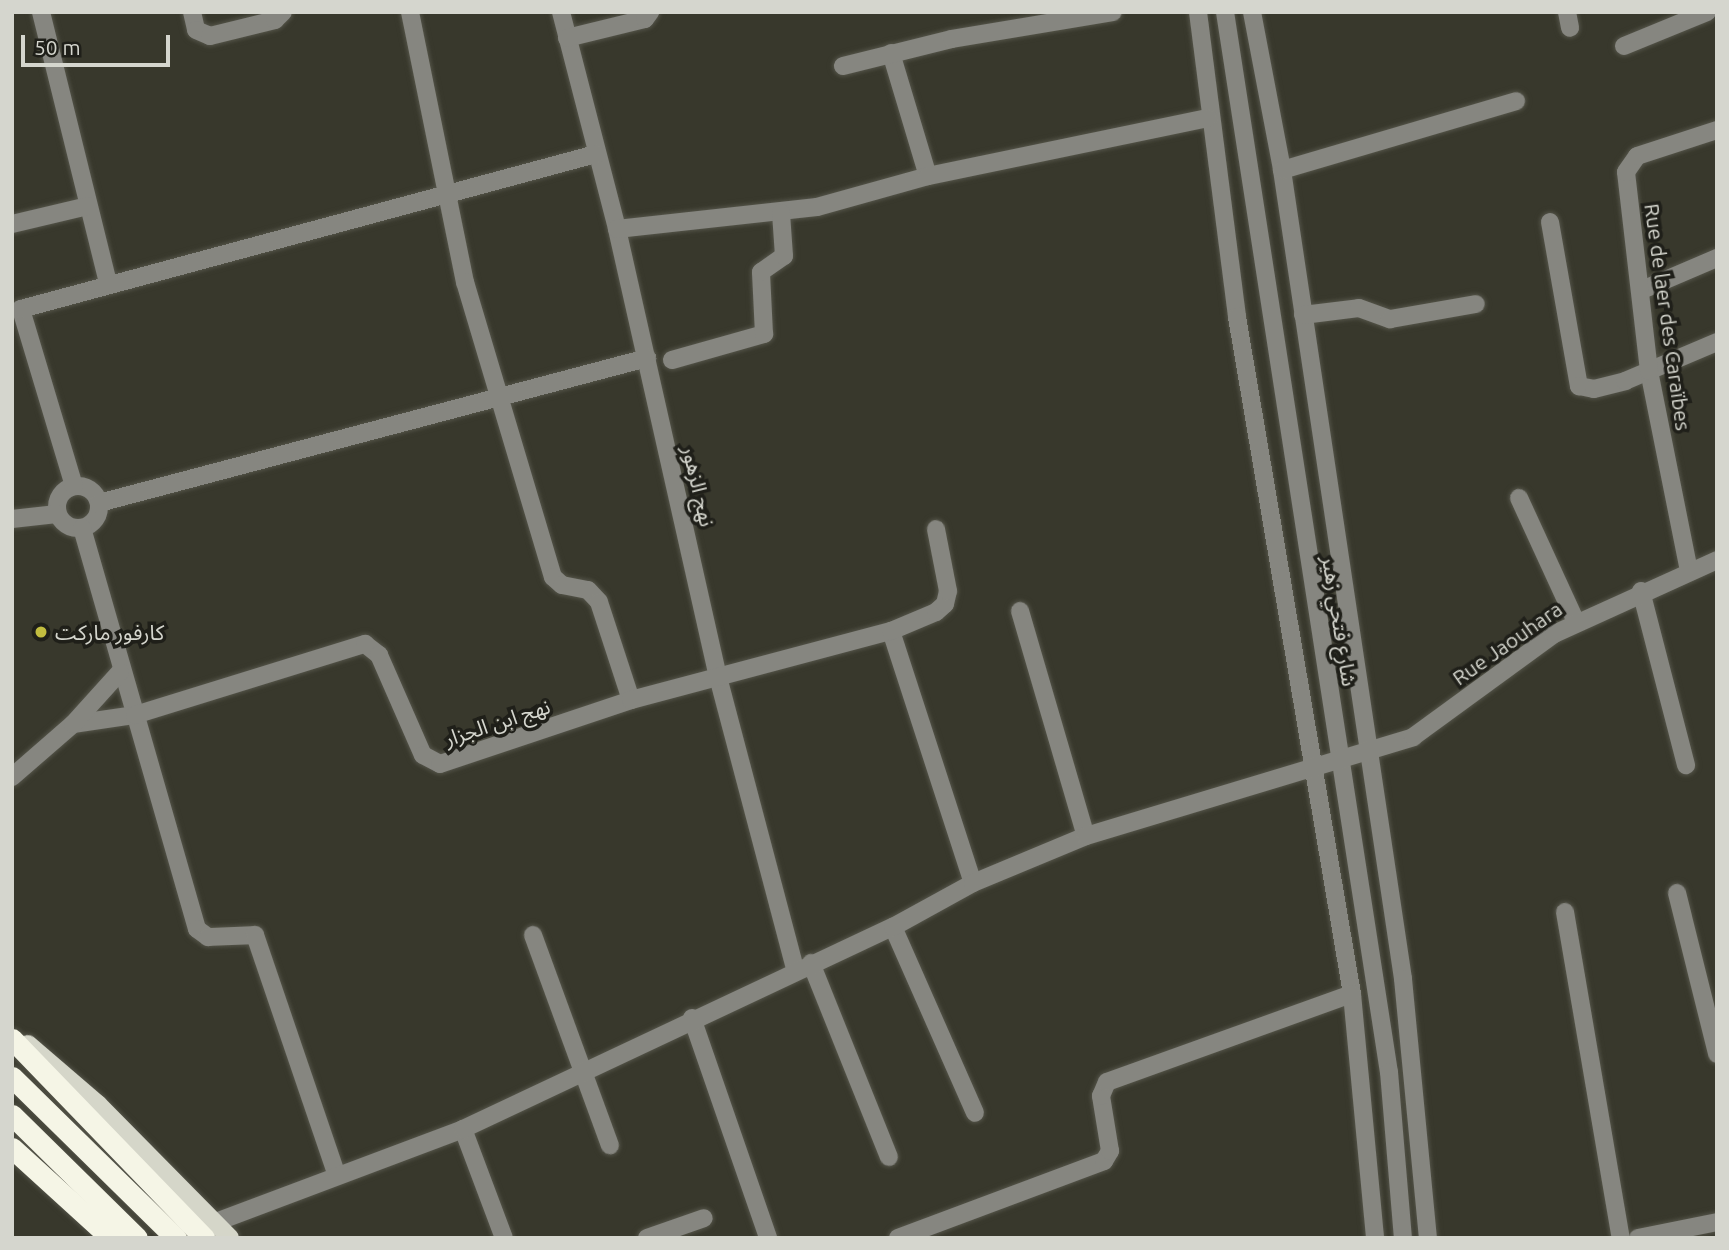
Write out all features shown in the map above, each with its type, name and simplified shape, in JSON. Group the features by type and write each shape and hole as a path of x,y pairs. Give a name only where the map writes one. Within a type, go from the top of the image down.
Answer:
{"highway":[{"path":"12,1039 210,1230"},
{"path":"12,1077 176,1238"},
{"path":"12,1115 137,1238"},
{"path":"12,1149 111,1238"}],"main road":[{"path":"12,1030 98,1104 210,1230 230,1238"},
{"path":"12,1155 97,1238"}],"street":[{"path":"41,12 108,283"},
{"path":"192,12 196,30 210,36 275,20 284,12"},
{"path":"410,12 446,199 496,398 553,577 562,585 588,590 598,602 631,700"},
{"name":"نهج الزهور","path":"561,12 617,229 718,677 803,966 889,1157"},
{"path":"567,38 645,19 650,12"},
{"path":"843,66 891,53 1113,12"},
{"path":"1198,12 1208,118 1352,994 1375,1238"},
{"name":"شارع فتحي زهير","path":"1225,12 1389,1072 1403,1238"},
{"name":"شارع فتحي زهير","path":"1252,12 1282,170 1419,1109 1427,1238"},
{"path":"1624,46 1707,12"},
{"path":"891,53 928,176"},
{"path":"1282,170 1516,101"},
{"path":"617,229 781,214 928,176 1208,118"},
{"name":"Rue de laer des Caraïbes","path":"1689,571 1649,372 1642,290 1626,180 1627,164 1637,156 1717,130"},
{"path":"74,486 16,303 108,283 446,199 596,154"},
{"path":"12,224 88,206"},
{"path":"672,360 764,334 761,272 784,256 781,214"},
{"path":"1550,222 1573,374 1579,386 1594,389 1649,372 1717,342"},
{"path":"1642,290 1717,257"},
{"path":"1303,315 1359,308 1390,319 1476,304"},
{"path":"99,503 647,358"},
{"path":"74,486 90,489 99,503 95,519 82,528 66,524 57,514 60,495 74,486"},
{"path":"1519,498 1576,622"},
{"path":"12,519 57,514"},
{"path":"82,528 120,671 197,929 208,937 255,935 336,1173"},
{"name":"نهج ابن الجزار","path":"135,715 354,645 365,644 379,656 423,755 440,764 631,700 891,631 945,604 936,529"},
{"name":"Rue Jaouhara","path":"210,1230 336,1173 463,1129 584,1068 893,927 973,883 1086,836 1367,754 1430,726 1576,622 1641,591 1717,560"},
{"path":"1641,591 1686,765"},
{"path":"1020,611 1086,836"},
{"path":"891,631 973,883"},
{"path":"12,778 74,724 120,671"},
{"path":"74,724 135,715"},
{"path":"1677,893 1717,1054"},
{"path":"1565,912 1621,1238"},
{"path":"893,927 975,1113"},
{"path":"533,935 610,1145"},
{"path":"898,1238 1104,1161 1110,1151 1101,1096 1107,1082 1352,994"},
{"path":"692,1018 768,1238"},
{"path":"463,1129 504,1238"},
{"path":"647,1238 704,1218"},
{"path":"1638,1238 1717,1222"}],"place":[{"name":"كارفور ماركت","path":"41,632"}]}
